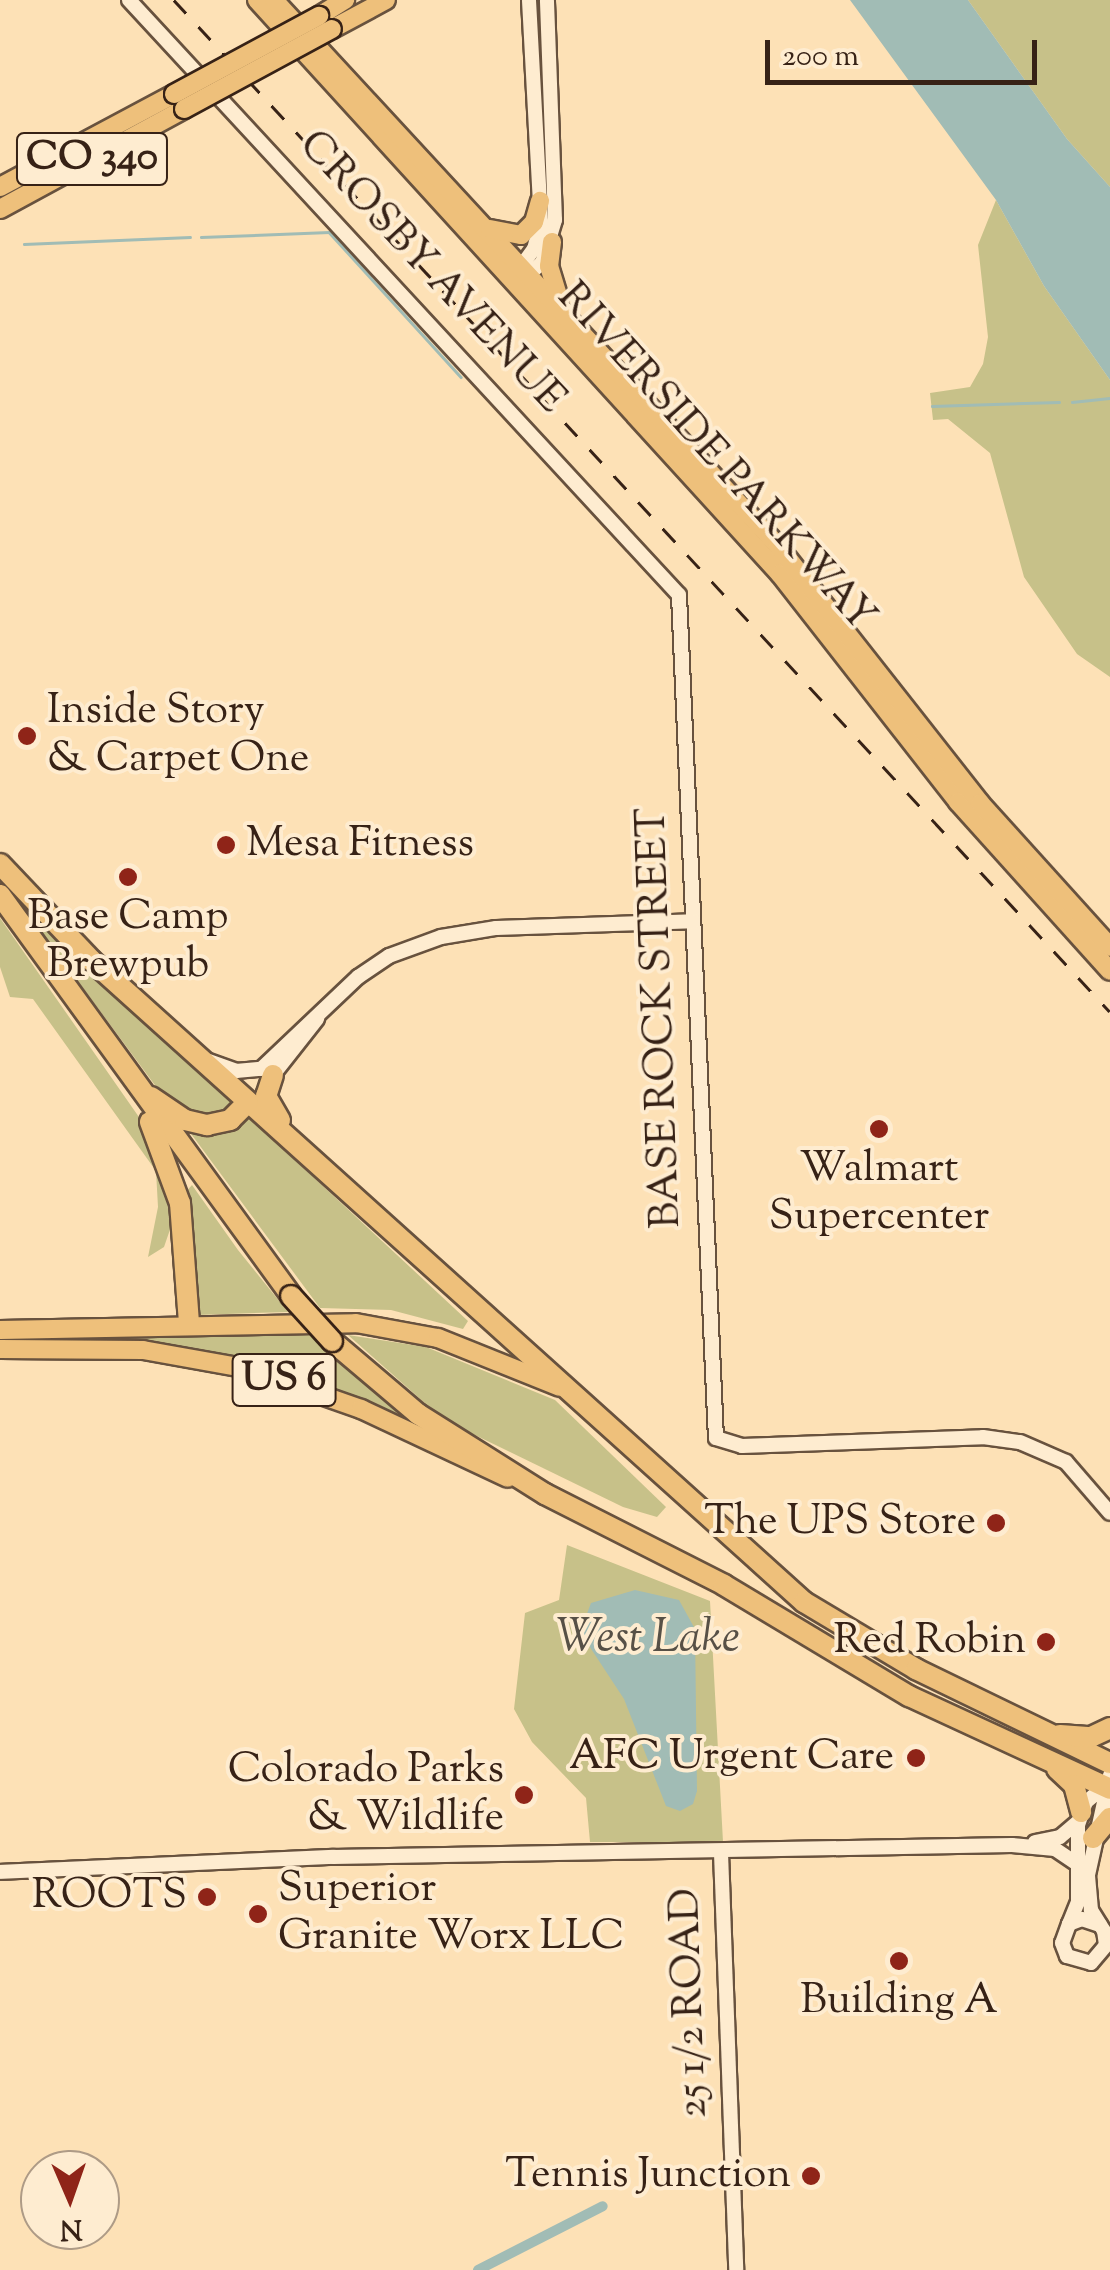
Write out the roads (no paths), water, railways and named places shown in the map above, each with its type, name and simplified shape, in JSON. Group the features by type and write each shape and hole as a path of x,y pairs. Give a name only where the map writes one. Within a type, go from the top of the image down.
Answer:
{"highway":[{"path":"0,864 58,930 804,1602 886,1653 1049,1736 1110,1762"},
{"path":"0,895 130,1080 290,1296 332,1341 418,1414 545,1494 740,1595 909,1696 1108,1783"},
{"path":"274,1075 266,1090 271,1109 337,1171 352,1197"},
{"path":"130,1080 193,1123 222,1123 248,1102"},
{"path":"130,1080 180,1204 188,1324"},
{"path":"1049,1736 1091,1737 1110,1728"},
{"path":"1055,1762 1074,1785 1080,1817"},
{"path":"1094,1838 1110,1818"}],"main road":[{"name":"RIVERSIDE PARKWAY","path":"257,0 511,284 780,574 948,790 1110,971"},
{"name":"RIVERSIDE PARKWAY","path":"274,0 488,228 806,578 980,803 1110,947"},
{"name":"CO 340","path":"326,22 346,0"},
{"name":"CO 340","path":"0,209 179,102 326,22 386,0"},
{"name":"CO 340","path":"0,187 179,102"},
{"path":"488,228 521,235 534,222 540,201"},
{"path":"552,242 551,280 572,320"},
{"name":"US 6","path":"0,1330 324,1321 396,1329 472,1349 565,1390"},
{"name":"US 6","path":"0,1348 142,1350 244,1368 345,1403 545,1494"}],"street":[{"name":"CROSBY AVENUE","path":"129,0 679,595"},
{"path":"527,271 538,241 540,201 528,0"},
{"path":"511,284 552,242 548,0"},
{"name":"BASE ROCK STREET","path":"679,595 716,1438 742,1446 1000,1438 1066,1462 1110,1513"},
{"path":"198,1057 236,1071 261,1069 381,961 456,933 693,921"},
{"path":"248,1102 317,1018"},
{"path":"1012,1845 1060,1837 1108,1783"},
{"path":"1080,1817 1078,1902 1064,1950 1085,1964 1105,1950 1089,1899 1094,1838 1108,1783"},
{"path":"0,1872 333,1857 1012,1845 1056,1849 1076,1863"},
{"name":"25 1/2 ROAD","path":"721,1852 736,2270"},
{"path":"1070,1924 1082,1919 1100,1925"}],"water":[{"path":"850,0 968,0 1067,139 1110,187 1110,380 1044,286 996,200"},
{"name":"West Lake","path":"635,1590 679,1600 695,1629 697,1791 693,1804 680,1811 666,1806 624,1699 580,1632 591,1603"}],"waterway":[{"path":"201,237 329,232 461,377"},
{"path":"24,244 190,237"},
{"path":"1072,402 1110,398"},
{"path":"932,406 1059,402"},
{"path":"478,2270 603,2206"}],"railway":[{"path":"174,0 1110,1012"}],"place":[{"name":"Inside Story & Carpet One","path":"27,736"},
{"name":"Mesa Fitness","path":"226,845"},
{"name":"Base Camp Brewpub","path":"128,877"},
{"name":"Walmart Supercenter","path":"879,1129"},
{"name":"The UPS Store","path":"996,1523"},
{"name":"Red Robin","path":"1046,1642"},
{"name":"AFC Urgent Care","path":"916,1758"},
{"name":"Colorado Parks & Wildlife","path":"524,1795"},
{"name":"ROOTS","path":"207,1897"},
{"name":"Superior Granite Worx LLC","path":"258,1914"},
{"name":"Building A","path":"899,1961"},
{"name":"Tennis Junction","path":"811,2176"}]}
